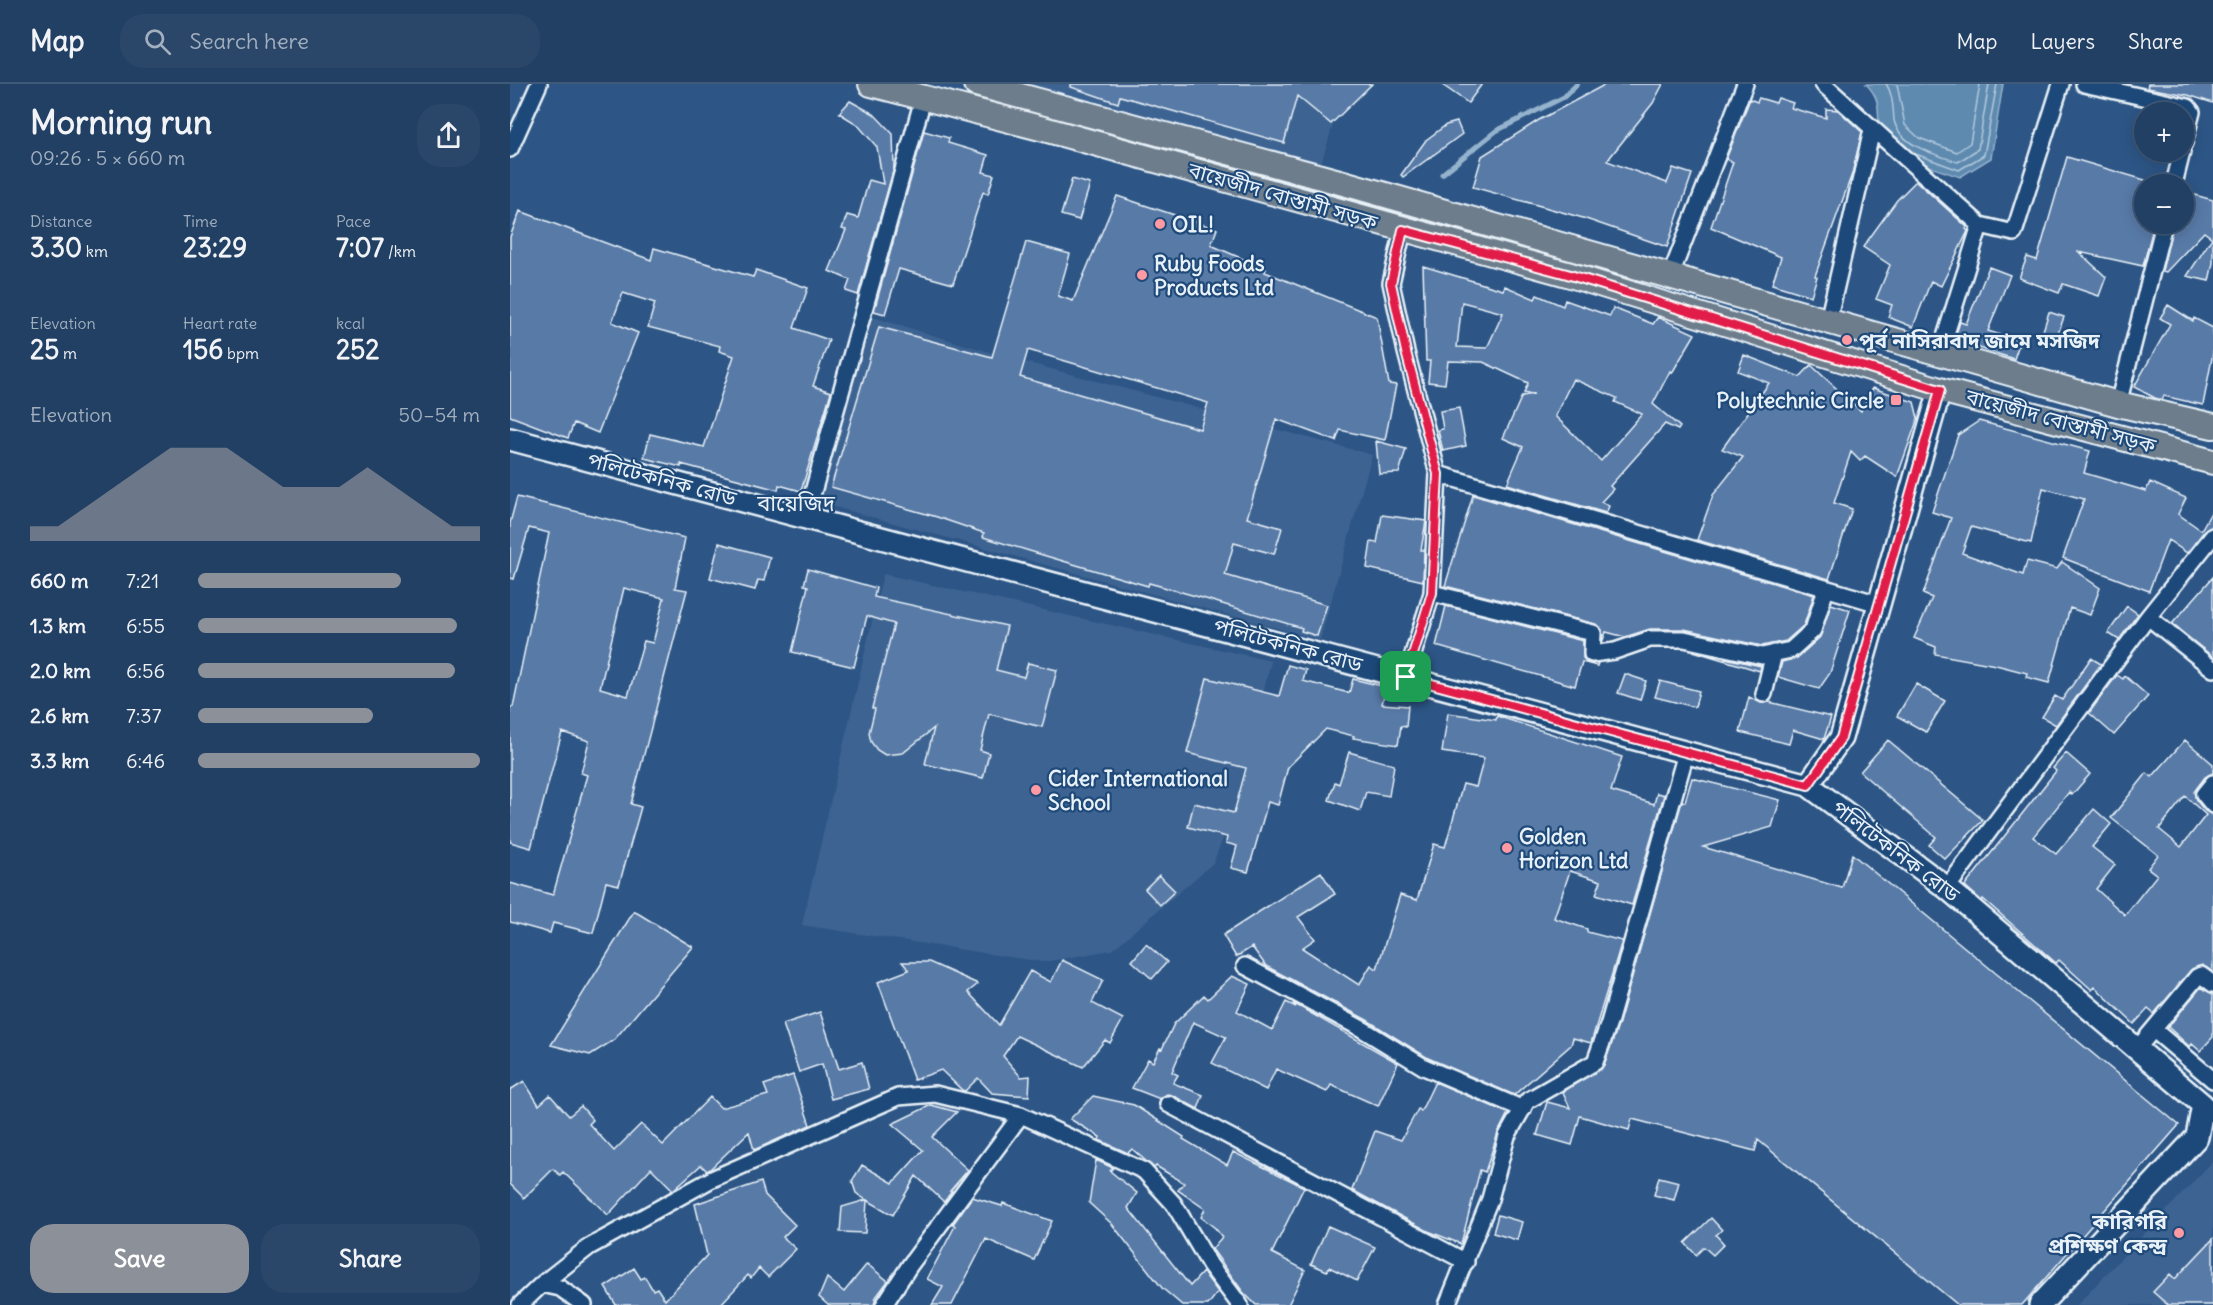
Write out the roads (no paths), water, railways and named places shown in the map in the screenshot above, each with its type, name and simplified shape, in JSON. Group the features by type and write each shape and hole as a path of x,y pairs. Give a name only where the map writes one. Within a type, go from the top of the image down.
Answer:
{"main road":[{"name":"বায়েজীদ বোস্তামী সড়ক","path":"871,84 925,91 1040,128 1567,274 1940,390 2213,462"},
{"name":"বায়েজীদ বোস্তামী সড়ক","path":"976,84 1336,181 2118,404 2213,426"},
{"path":"1808,785 1841,738 1940,390"},
{"name":"পলিটেকনিক রোড","path":"510,439 1808,785 1947,888 2203,1105 2197,1137 2040,1305"}],"street":[{"path":"510,149 539,84"},
{"path":"1670,277 1745,84"},
{"path":"1823,84 1980,225 2014,233 2061,84"},
{"path":"2084,84 2165,102"},
{"path":"806,517 925,91"},
{"path":"1828,321 1872,130"},
{"path":"1940,353 1980,225"},
{"path":"1403,230 1391,283 1406,352 1438,474 1432,593 1406,677"},
{"path":"2118,404 2161,234"},
{"path":"1438,474 1879,604"},
{"path":"1947,888 2148,617 2213,536"},
{"path":"1432,593 1593,633 1592,654 1615,651 1650,639 1684,639 1762,656 1791,650 1813,630 1826,589"},
{"path":"2148,617 2213,669"},
{"path":"1764,694 1774,653"},
{"path":"1447,1305 1490,1199 1507,1136 1527,1101 1595,1062 1609,1023 1686,753"},
{"path":"2213,783 2204,794 2213,805"},
{"path":"1245,966 1362,1029 1424,1067 1523,1108"},
{"path":"2138,1049 2197,977 2201,975 2213,984"},
{"path":"2154,1030 2213,1080"},
{"path":"520,1305 542,1284 589,1248 712,1179 898,1097 935,1094 1021,1115 1144,1171 1174,1204 1210,1265 1240,1305"},
{"path":"1168,1104 1466,1262"},
{"path":"884,1305 910,1265 1021,1115"},
{"path":"542,1284 560,1288 584,1305"}],"water":[{"path":"1866,84 2003,84 1991,158 1960,177 1907,156 1889,143 1883,135 1876,98"}],"waterway":[{"path":"1442,174 1496,131 1564,97 1577,84"}],"place":[{"name":"OIL!","path":"1160,224"},
{"name":"Ruby Foods Products Ltd","path":"1142,275"},
{"name":"পূর্ব নাসিরাবাদ জামে মসজিদ","path":"1847,340"},
{"name":"Polytechnic Circle","path":"1896,400"},
{"name":"Cider International School","path":"1036,790"},
{"name":"Golden Horizon Ltd","path":"1507,848"},
{"name":"কারিগরি প্রশিক্ষণ কেন্দ্র","path":"2179,1233"}],"district":[{"name":"বায়েজিদ","path":"796,503"}]}
